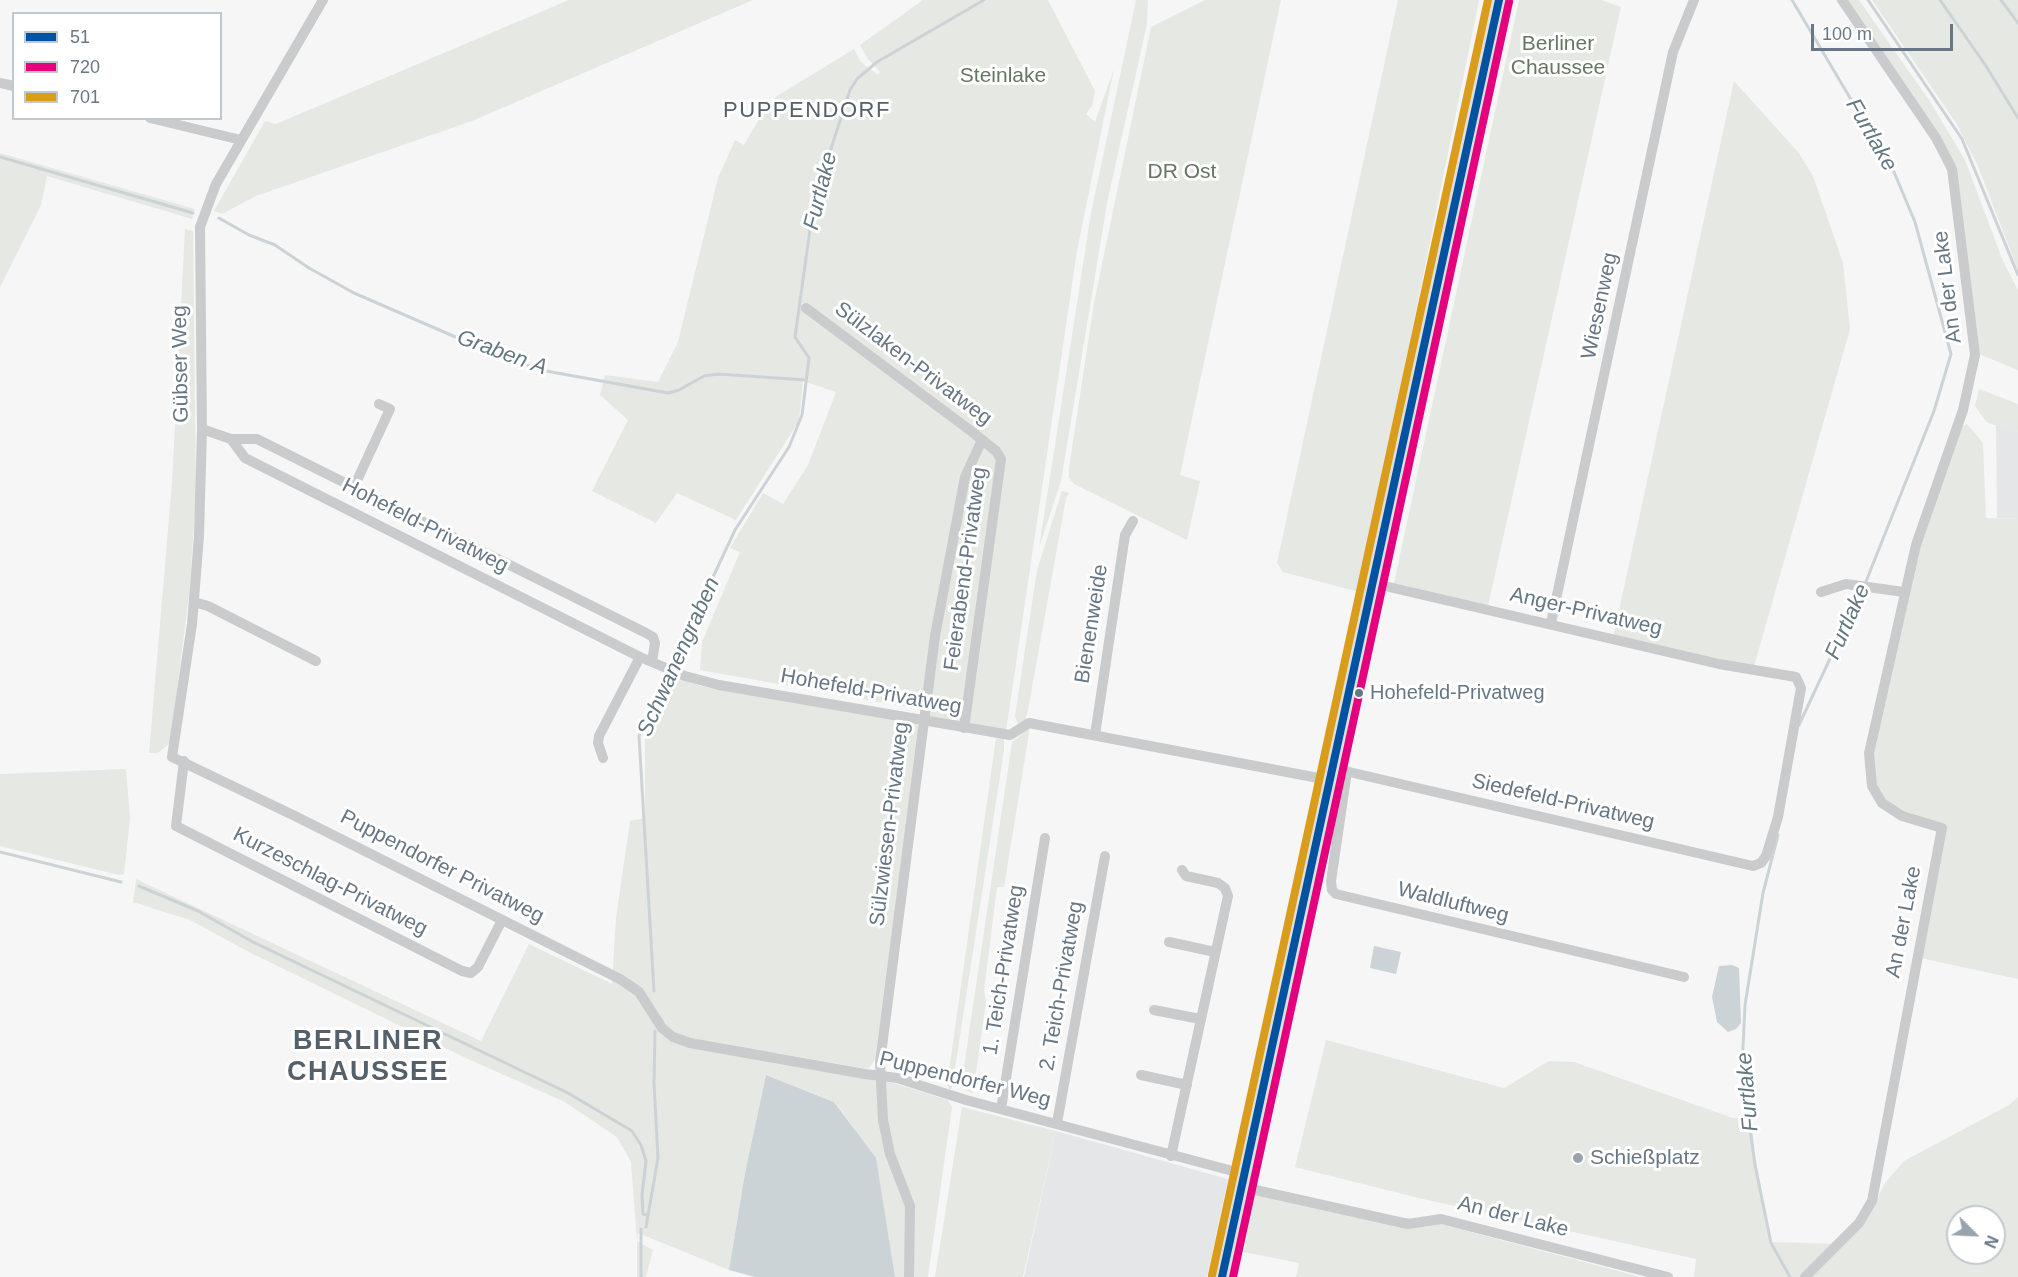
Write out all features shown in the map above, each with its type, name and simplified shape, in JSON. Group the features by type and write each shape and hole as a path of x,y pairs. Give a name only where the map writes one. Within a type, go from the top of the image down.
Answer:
{"main road":[{"path":"1489,44 1490,0"},
{"path":"1222,1277 1336,773 1372,583 1499,0"}],"street":[{"name":"Gübser Weg","path":"178,759 194,602 202,429 200,227 206,205 241,140 323,0"},
{"name":"Wiesenweg","path":"1551,622 1673,52 1694,0"},
{"name":"An der Lake","path":"1805,1277 1859,1223 1872,1202 1942,828 1891,810 1877,797 1871,780 1872,736 1904,592 1924,519 1963,410 1972,375 1975,347 1952,169 1936,138 1842,0"},
{"path":"158,120 241,140"},
{"name":"Sülzlaken-Privatweg","path":"806,308 996,451"},
{"name":"Hohefeld-Privatweg","path":"354,487 390,410 379,405"},
{"name":"Hohefeld-Privatweg","path":"202,429 231,439 257,439 650,635 655,644 656,663"},
{"name":"Hohefeld-Privatweg","path":"231,439 245,458 640,657 676,672 719,685 964,729 1010,735 1029,723 1336,773"},
{"name":"Sülzwiesen-Privatweg","path":"909,1277 910,1206 890,1154 883,1120 881,1076 886,1019 923,733 922,721 965,477 982,440"},
{"name":"Feierabend-Privatweg","path":"964,729 1001,459 996,451"},
{"name":"Bienenweide","path":"1095,735 1125,535 1132,521"},
{"name":"Anger-Privatweg","path":"1372,583 1551,622 1719,664 1792,676 1800,681 1801,688 1772,841"},
{"path":"1821,592 1840,584 1871,586 1904,592"},
{"path":"194,602 208,606 316,661"},
{"path":"603,758 598,743 599,736 640,657"},
{"name":"Puppendorfer Privatweg","path":"178,759 634,988 643,997 662,1028 674,1037"},
{"name":"Kurzeschlag-Privatweg","path":"178,759 176,826 452,966 467,973 476,969 502,920"},
{"name":"Siedefeld-Privatweg","path":"1336,773 1746,865 1755,866 1762,862 1772,841"},
{"name":"Waldluftweg","path":"1336,773 1332,878 1332,890 1336,894 1684,977"},
{"name":"1. Teich-Privatweg","path":"1001,1108 1045,837"},
{"name":"2. Teich-Privatweg","path":"1057,1123 1105,856"},
{"path":"1171,1156 1228,896 1225,888 1218,883 1186,876 1182,870"},
{"path":"1169,942 1215,952"},
{"path":"1154,1010 1200,1019"},
{"name":"Puppendorfer Weg","path":"674,1037 690,1042 881,1076 1171,1156 1243,1181"},
{"path":"1141,1075 1187,1085"},
{"name":"An der Lake","path":"1243,1181 1408,1224 1441,1220 1668,1277"}],"shaded area":[{"path":"1996,425 2018,432 2018,519 1997,518"},
{"path":"1374,946 1401,952 1396,974 1370,968"},
{"path":"1732,965 1739,968 1741,1023 1736,1029 1728,1032 1717,1022 1712,997 1719,966"},
{"path":"766,1075 834,1102 876,1158 895,1277 755,1277 729,1270 745,1173"},
{"path":"1056,1131 1228,1179 1207,1277 1024,1277"}],"green space":[{"path":"569,0 753,0 472,121 256,196 222,214 214,211 265,121 276,124"},
{"name":"Steinlake","path":"923,0 1048,0 1095,91 1092,106 1086,114 1095,122 1114,69 1077,251 1006,731 931,717 918,709 700,670 702,642 740,552 730,548 763,493 783,504 808,465 836,392 803,381 799,421 736,520 677,493 656,523 592,491 628,420 600,395 605,375 658,382 678,342 718,178 735,140 744,145 765,109 777,96 854,49 861,62 878,75 880,72 868,59 860,45"},
{"path":"1136,0 1148,0 1147,24 1108,198 1061,481 1039,548 1091,213"},
{"name":"DR Ost","path":"1205,0 1281,0 1180,475 1200,481 1187,540 1074,484 1069,478 1069,468 1094,303 1151,27"},
{"path":"1398,0 1479,0 1359,592 1283,572 1277,563"},
{"name":"Berliner Chaussee","path":"1519,0 1601,0 1621,7 1488,606 1394,583"},
{"path":"1845,0 1859,0 1929,100 1965,160 2003,261 2018,290 2018,370 1979,354 1958,181"},
{"path":"1872,0 2018,0 2018,270 1977,164 1956,123"},
{"path":"1734,81 1798,152 1813,176 1843,263 1850,329 1753,670 1613,638"},
{"path":"0,153 195,209 192,219 47,176 41,205 0,287"},
{"path":"185,229 193,231 196,498 189,596 170,743 158,753 149,753 172,483"},
{"path":"1979,389 2018,404 2018,432 1988,423 1984,419 1975,406"},
{"path":"1967,424 1983,443 1986,518 2018,519 2018,979 1916,957 1943,824 1907,814 1885,800 1876,784 1873,749 1917,556 1961,427"},
{"path":"1062,491 1069,493 1066,498 1028,710 1025,720 1018,724 1015,716 1037,570"},
{"path":"673,676 701,686 917,724 919,728 875,1060 868,1069 771,1052 769,1061 897,1084 948,1100 952,1107 928,1277 895,1277 875,1158 835,1102 766,1075 745,1173 729,1270 638,1233 637,1241 631,1162 617,1137 565,1102 468,1059 249,952 190,920 133,902 136,879 481,1041 529,944 612,984 616,918 630,821 645,818 645,737"},
{"path":"1030,727 1004,887 997,887 984,991 986,1002 973,1094 961,1087 1012,742"},
{"path":"996,738 1004,739 1004,750 950,1090 947,1085"},
{"path":"126,769 130,819 124,874 119,875 0,846 0,774"},
{"name":"Schießplatz","path":"1326,1040 1504,1088 1549,1061 1574,1062 1733,1118 1748,1118 1771,1242 1840,1244 1805,1277 1694,1277 1696,1259 1423,1199 1295,1167"},
{"path":"2018,1097 2018,1277 1810,1277 1877,1199 1885,1183 1904,1161 2009,1105"},
{"path":"962,1107 1056,1131 1023,1277 935,1277"},
{"path":"1254,1192 1440,1224 1641,1277 1296,1277 1299,1263 1244,1252"},
{"path":"637,1241 653,1250 646,1277 637,1277"}],"waterway":[{"name":"Furtlake","path":"671,667 735,530 789,447 802,415 809,358 795,337 814,201 850,90 857,79 877,62 984,0"},
{"name":"Furtlake","path":"1792,0 1894,172 1915,222 1951,354 1934,411 1865,584"},
{"path":"1868,0 1962,139 2018,275"},
{"path":"1940,0 1986,66 2018,118"},
{"path":"2001,0 2018,23"},
{"name":"Graben A","path":"0,157 193,213"},
{"name":"Graben A","path":"219,218 249,235 275,245 309,268 354,293 504,358 546,371 668,393 679,390 704,376 718,374 806,380"},
{"name":"Furtlake","path":"1799,725 1862,590"},
{"name":"Schwanengraben","path":"654,991 639,736 668,673"},
{"name":"Furtlake","path":"1778,835 1763,893 1745,1005 1742,1068 1755,1165 1771,1243 1790,1277"},
{"path":"0,852 121,882"},
{"path":"139,886 198,911 253,942 568,1093 632,1131 641,1145 646,1161 642,1195 643,1214 647,1215"},
{"name":"Schwanengraben","path":"646,1227 658,1158 654,1083 655,1031"},
{"name":"Schwanengraben","path":"641,1229 641,1277"}],"transit line":[{"name":"701","path":"1212,1275 1488,0"},
{"name":"51","path":"1222,1277 1499,0"},
{"name":"720","path":"1233,1277 1509,2"}],"place":[{"name":"Hohefeld-Privatweg","path":"1359,693"},
{"name":"Schießplatz","path":"1578,1158"}],"district":[{"name":"PUPPENDORF","path":"807,111"},
{"name":"BERLINER CHAUSSEE","path":"368,1058"}]}
